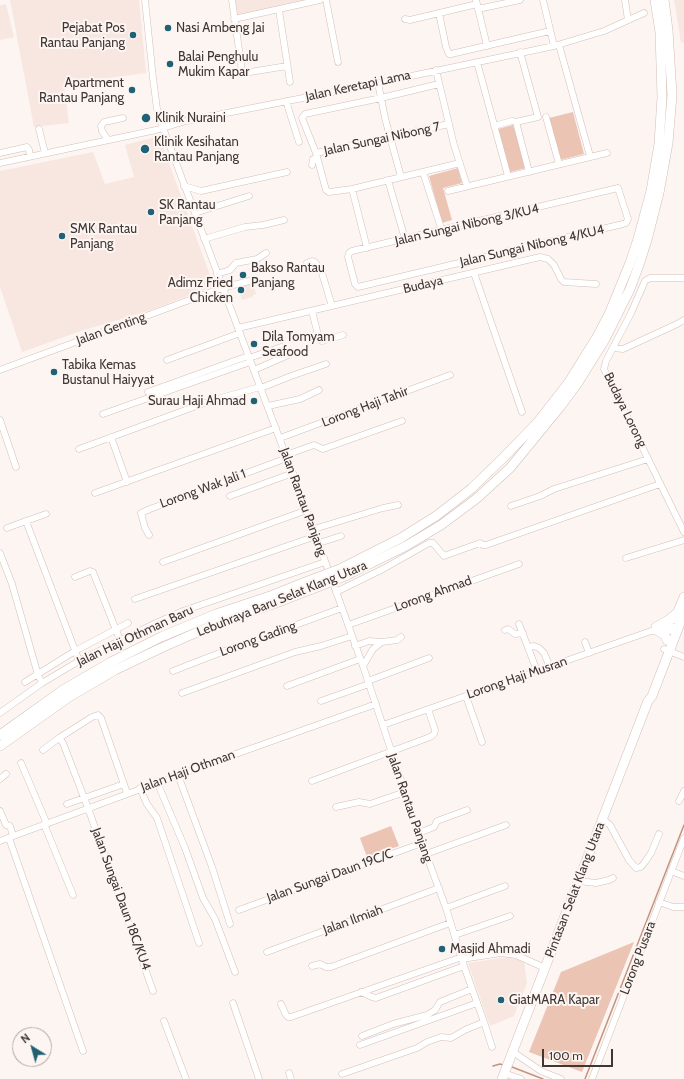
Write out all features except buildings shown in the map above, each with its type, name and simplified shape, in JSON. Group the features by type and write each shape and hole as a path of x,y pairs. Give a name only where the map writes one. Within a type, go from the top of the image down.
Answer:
{"highway":[{"name":"Lebuhraya Baru Selat Klang Utara","path":"655,0 664,31"},
{"name":"Lebuhraya Baru Selat Klang Utara","path":"0,735 63,690 111,662 161,637 216,614 273,595 310,585 343,572 436,516 471,489 537,423 562,393 584,359 610,312 638,239 651,191 659,144 662,97 664,0"},
{"name":"Lebuhraya Baru Selat Klang Utara","path":"0,746 69,697 115,670 160,648 218,623 276,604 310,585"},
{"name":"Pintasan Selat Klang Utara","path":"503,1076 648,701 652,696 667,647 681,613 684,597"},
{"path":"667,647 665,635 655,630 681,613"}],"street":[{"name":"Jalan Rantau Panjang","path":"145,0 157,109 163,128 314,529 363,666 492,1047"},
{"path":"232,0 242,71 244,73 287,66"},
{"path":"234,19 320,0"},
{"path":"326,0 338,62"},
{"path":"405,19 410,20 477,4 520,0"},
{"path":"543,0 550,31 556,45 590,156"},
{"path":"625,0 628,20"},
{"path":"477,4 487,46"},
{"path":"279,10 290,82"},
{"path":"439,13 446,48 449,54 550,31"},
{"name":"Jalan Keretapi Lama","path":"0,163 163,128 186,121 378,83 556,45 604,31 644,13"},
{"path":"494,126 512,121 516,122 538,117 520,52"},
{"path":"477,62 508,176"},
{"path":"436,70 466,186"},
{"path":"378,83 401,178"},
{"path":"439,84 303,115 302,118 316,156 326,190 329,192 352,189 460,163"},
{"path":"286,101 298,142"},
{"path":"546,117 559,164"},
{"path":"108,140 102,131 101,126 104,122 123,118"},
{"path":"516,122 529,172"},
{"name":"Jalan Sungai Nibong 7","path":"316,156 449,124"},
{"path":"39,129 45,153"},
{"path":"0,153 27,147 30,156"},
{"path":"448,190 607,153"},
{"path":"312,165 313,159 316,156"},
{"path":"184,186 201,192 287,172"},
{"path":"424,172 442,231"},
{"path":"388,180 405,239"},
{"name":"Jalan Sungai Nibong 3/KU4","path":"356,286 348,257 349,253 352,251 540,208 618,188"},
{"name":"Jalan Sungai Nibong 4/KU4","path":"356,286 358,287 432,270 626,223 628,219 618,188"},
{"path":"352,189 367,248"},
{"path":"195,213 249,196"},
{"path":"204,239 245,227 263,225 284,220"},
{"path":"217,274 230,270 236,263 257,259 266,254"},
{"name":"Budaya","path":"167,360 239,331 332,306 540,257 548,259 554,265 564,282 596,284"},
{"path":"307,263 312,261 315,262 321,270 332,306"},
{"path":"474,273 522,412"},
{"name":"Budaya Lorong","path":"684,278 647,279 645,281 631,313 606,360 604,369 684,532"},
{"name":"Jalan Genting","path":"1,368 222,288 253,280"},
{"path":"312,311 319,339 322,341 343,335"},
{"path":"613,348 623,349 684,320"},
{"path":"104,414 281,346"},
{"path":"254,370 295,352"},
{"path":"148,392 249,359"},
{"path":"79,449 210,401 260,387 326,364"},
{"name":"Lorong Haji Tahir","path":"280,438 450,375"},
{"path":"268,406 300,399 319,390"},
{"path":"0,420 16,467"},
{"path":"287,457 314,446 323,449 402,421"},
{"path":"95,493 276,428"},
{"path":"111,437 127,482"},
{"name":"Lorong Wak Jali 1","path":"149,535 145,528 141,513 150,508 287,457"},
{"path":"511,506 540,496 554,489 648,459"},
{"path":"230,496 293,473"},
{"path":"336,592 383,569 429,542 433,543 444,556 480,543 483,545 486,544 660,484"},
{"path":"314,529 383,508 398,506"},
{"path":"163,562 307,510"},
{"path":"7,528 46,514"},
{"path":"26,521 79,661"},
{"path":"135,599 316,536"},
{"path":"319,543 340,536"},
{"path":"626,558 684,540"},
{"path":"0,553 12,584 38,675 42,683"},
{"name":"Jalan Haji Othman Baru","path":"0,713 42,683 79,661 120,640 183,611 325,562"},
{"name":"Lorong Ahmad","path":"348,625 518,564"},
{"path":"75,577 90,571 93,572 120,640"},
{"name":"Lorong Gading","path":"173,671 342,608"},
{"path":"25,682 75,651 128,623"},
{"path":"520,624 537,671"},
{"name":"Lorong Haji Musran","path":"383,725 655,630 664,625 675,630"},
{"path":"505,630 508,629 515,634 523,633"},
{"path":"182,693 295,652 321,646 352,636"},
{"path":"355,646 369,641 382,642 397,640 401,637"},
{"path":"363,666 372,649 382,642"},
{"path":"585,642 589,653"},
{"path":"528,647 534,646 539,648 544,653 550,666"},
{"path":"667,647 684,657"},
{"path":"287,686 360,658"},
{"path":"321,701 429,658"},
{"path":"466,696 482,742"},
{"name":"Jalan Haji Othman","path":"0,841 140,788 376,704"},
{"path":"312,781 430,737 434,734 435,730 428,709"},
{"path":"43,750 59,738 92,717 98,715 101,718 128,793"},
{"name":"Jalan Sungai Daun 18C/KU4","path":"59,738 63,743 85,798 153,991"},
{"path":"21,763 73,895"},
{"path":"0,779 6,774"},
{"path":"178,775 212,867 230,924"},
{"path":"157,782 185,848 203,898 216,919 235,972"},
{"path":"66,804 124,784"},
{"path":"140,788 147,804 157,818 199,943"},
{"path":"679,801 684,791"},
{"path":"336,807 358,802 370,804 405,792"},
{"path":"419,833 434,827 437,820 467,810"},
{"path":"0,811 6,825 10,826 11,837 83,1051"},
{"path":"603,819 610,825 629,860 636,868 641,867 645,862 651,853 659,834"},
{"path":"426,854 506,825"},
{"name":"Lorong Pusara","path":"592,1079 683,841"},
{"name":"Jalan Sungai Daun 19C/C","path":"239,910 422,842"},
{"path":"671,871 684,876"},
{"path":"579,881 596,883 613,878"},
{"path":"446,908 505,886"},
{"name":"Jalan Ilmiah","path":"267,952 439,888"},
{"path":"659,902 673,907 684,907"},
{"path":"455,935 510,916"},
{"path":"312,966 320,964 326,968 331,967 450,923"},
{"path":"281,1004 286,1015 291,1017 361,992 463,961 501,953 516,955 545,968"},
{"path":"361,992 372,998 376,998 463,961"},
{"path":"362,1036 393,1024 427,1014 435,1010 440,1002 472,989"},
{"path":"233,1003 259,1079"},
{"path":"360,1045 477,1003"},
{"path":"164,1021 186,1079"},
{"path":"342,1074 416,1048 441,1037 452,1038 465,1030 484,1022"},
{"path":"513,1052 541,1070 561,1079"},
{"path":"503,1076 521,1079"}],"shaded area":[{"path":"10,0 139,0 146,73 64,84 69,123 34,127"},
{"path":"233,0 313,0 236,17"},
{"path":"674,0 684,0 684,42 681,43"},
{"path":"6,4 14,37 0,40 0,5"},
{"path":"573,112 584,154 560,160 549,118"},
{"path":"513,125 526,168 510,172 498,129"},
{"name":"SMK Rantau Panjang","path":"159,136 214,286 151,310 81,331 22,352 0,287 0,171 93,152 105,184 134,177 125,145"},
{"path":"458,168 462,183 443,188 452,220 442,223 429,176"},
{"path":"253,283 256,294 242,300 237,286"},
{"path":"391,826 399,846 367,857 360,838"},
{"path":"634,942 582,1072 529,1052 561,972"},
{"name":"GiatMARA Kapar","path":"507,957 524,961 527,983 514,1016 490,1026 468,963"}],"waterway":[{"path":"585,1079 684,825"},
{"path":"493,1066 500,1064 503,1065"},
{"path":"512,1067 543,1079"}],"place":[{"name":"Nasi Ambeng Jai","path":"168,28"},
{"name":"Pejabat Pos Rantau Panjang","path":"133,35"},
{"name":"Balai Penghulu Mukim Kapar","path":"170,64"},
{"name":"Apartment Rantau Panjang","path":"132,90"},
{"name":"Klinik Nuraini","path":"146,118"},
{"name":"Klinik Kesihatan Rantau Panjang","path":"145,149"},
{"name":"SK Rantau Panjang","path":"151,212"},
{"name":"SMK Rantau Panjang","path":"62,236"},
{"name":"Bakso Rantau Panjang","path":"243,275"},
{"name":"Adimz Fried Chicken","path":"241,290"},
{"name":"Dila Tomyam Seafood","path":"254,344"},
{"name":"Tabika Kemas Bustanul Haiyyat","path":"54,372"},
{"name":"Surau Haji Ahmad","path":"254,401"},
{"name":"Masjid Ahmadi","path":"442,949"},
{"name":"GiatMARA Kapar","path":"501,1000"}]}
